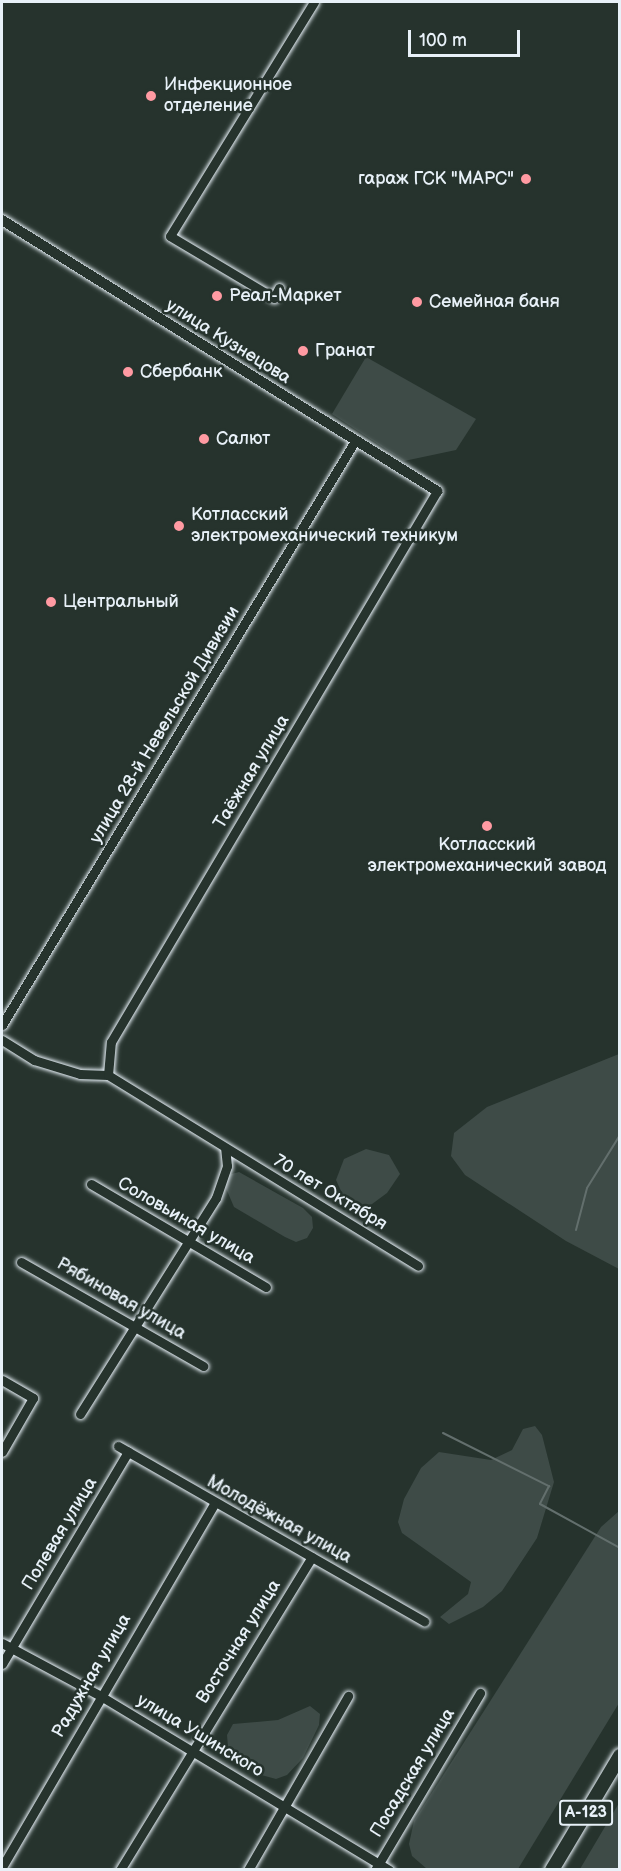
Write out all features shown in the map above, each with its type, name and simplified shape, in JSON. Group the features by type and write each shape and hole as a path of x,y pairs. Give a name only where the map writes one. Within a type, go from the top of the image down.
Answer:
{"main road":[{"name":"А-123","path":"552,1869 620,1756"}],"street":[{"path":"279,288 274,298 170,236 314,2"},
{"name":"улица Кузнецова","path":"2,220 437,491"},
{"name":"улица 28-й Невельской Дивизии","path":"2,1025 355,441"},
{"name":"Таёжная улица","path":"108,1075 111,1042 437,491"},
{"path":"2,1040 34,1060 80,1074 108,1075"},
{"name":"70 лет Октября","path":"108,1075 417,1266"},
{"path":"80,1414 223,1183 227,1166 225,1148"},
{"name":"Соловьиная улица","path":"91,1184 266,1287"},
{"name":"Рябиновая улица","path":"21,1262 135,1324 203,1366"},
{"path":"2,1380 33,1398 2,1452"},
{"name":"Молодёжная улица","path":"118,1446 214,1504 424,1621"},
{"name":"Полевая улица","path":"2,1664 128,1452"},
{"name":"Радужная улица","path":"2,1867 99,1695 214,1504"},
{"name":"Восточная улица","path":"120,1869 191,1750 312,1557"},
{"name":"улица Ушинского","path":"2,1643 99,1695 286,1806 377,1866 389,1869"},
{"name":"Посадская улица","path":"377,1866 480,1693"},
{"path":"248,1869 348,1696"}],"shaded area":[{"path":"366,357 476,419 456,450 404,461 332,414"},
{"path":"620,1054 619,1269 566,1241 465,1175 451,1156 454,1133 487,1107"},
{"path":"366,1149 389,1155 400,1174 387,1193 368,1207 346,1202 336,1180 344,1159"},
{"path":"239,1172 303,1208 312,1217 313,1228 307,1238 296,1242 234,1207 225,1186 228,1175"},
{"path":"535,1426 542,1435 554,1482 537,1538 502,1591 483,1607 449,1624 440,1617 468,1594 471,1582 402,1533 398,1522 404,1499 421,1468 439,1452 491,1460 512,1450 523,1429"},
{"path":"619,1511 619,1703 518,1869 427,1869 412,1856 409,1844 414,1821 601,1527"},
{"path":"310,1706 320,1714 319,1725 303,1758 287,1775 276,1779 254,1773 228,1747 227,1735 233,1724 278,1720"},
{"path":"619,1803 619,1869 580,1869"}],"waterway":[{"path":"576,1230 587,1188 620,1135"},
{"path":"443,1433 549,1486 540,1504 620,1548"}],"place":[{"name":"Инфекционное отделение","path":"151,96"},
{"name":"гараж ГСК \"МАРС\"","path":"526,179"},
{"name":"Реал-Маркет","path":"217,296"},
{"name":"Семейная баня","path":"417,302"},
{"name":"Гранат","path":"303,351"},
{"name":"Сбербанк","path":"128,372"},
{"name":"Салют","path":"204,439"},
{"name":"Котласский электромеханический техникум","path":"179,526"},
{"name":"Центральный","path":"51,602"},
{"name":"Котласский электромеханический завод","path":"487,826"}]}
